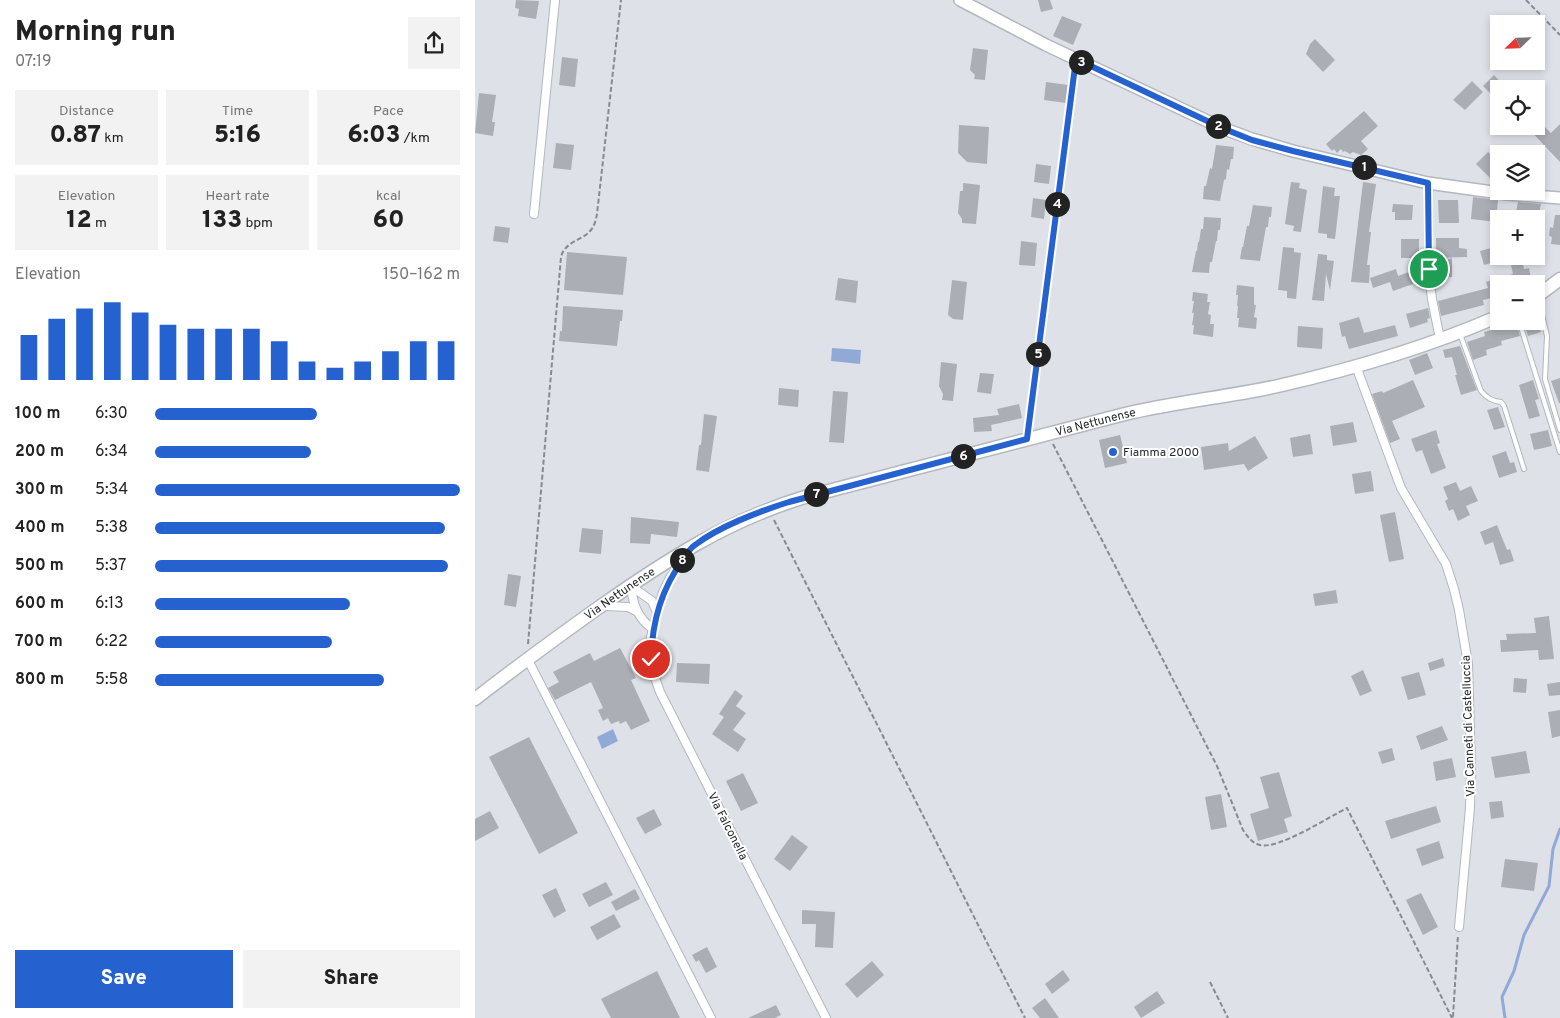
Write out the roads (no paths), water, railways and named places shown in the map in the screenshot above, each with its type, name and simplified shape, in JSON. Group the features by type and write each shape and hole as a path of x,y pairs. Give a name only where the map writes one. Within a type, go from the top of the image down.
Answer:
{"main road":[{"path":"1545,290 1560,279"},
{"name":"Via Nettunense","path":"475,699 527,658 631,586 693,546 733,524 768,509 805,497 1144,409 1277,386 1356,366 1441,340 1490,320"}],"street":[{"path":"533,214 555,0"},
{"path":"960,0 1076,59 1222,128 1252,140 1428,183 1507,194 1560,198"},
{"path":"1428,183 1429,275 1432,300 1441,340"},
{"name":"Via Canneti di Castelluccia","path":"1356,366 1401,488 1445,564 1452,580 1459,610 1468,664 1471,780 1465,874 1459,928"},
{"name":"Via Falconella","path":"693,546 670,578 663,592 651,637 651,659 654,675 660,692 826,1018"},
{"path":"631,586 636,611 645,623 653,629"},
{"path":"631,586 652,601 657,612"},
{"path":"601,606 617,605 636,611"},
{"path":"527,658 711,1018"}],"lane":[{"path":"1545,328 1547,336 1545,379 1560,430"},
{"path":"1522,330 1560,452"},
{"path":"1459,332 1481,391 1487,397 1501,402 1504,406 1524,469"}],"water":[{"path":"832,348 861,350 860,364 831,361"},
{"path":"613,729 618,741 602,749 597,737"}],"waterway":[{"path":"1505,1018 1502,997 1514,971 1524,935 1549,886 1553,849 1560,829"}],"place":[{"name":"Fiamma 2000","path":"1113,452"}]}
